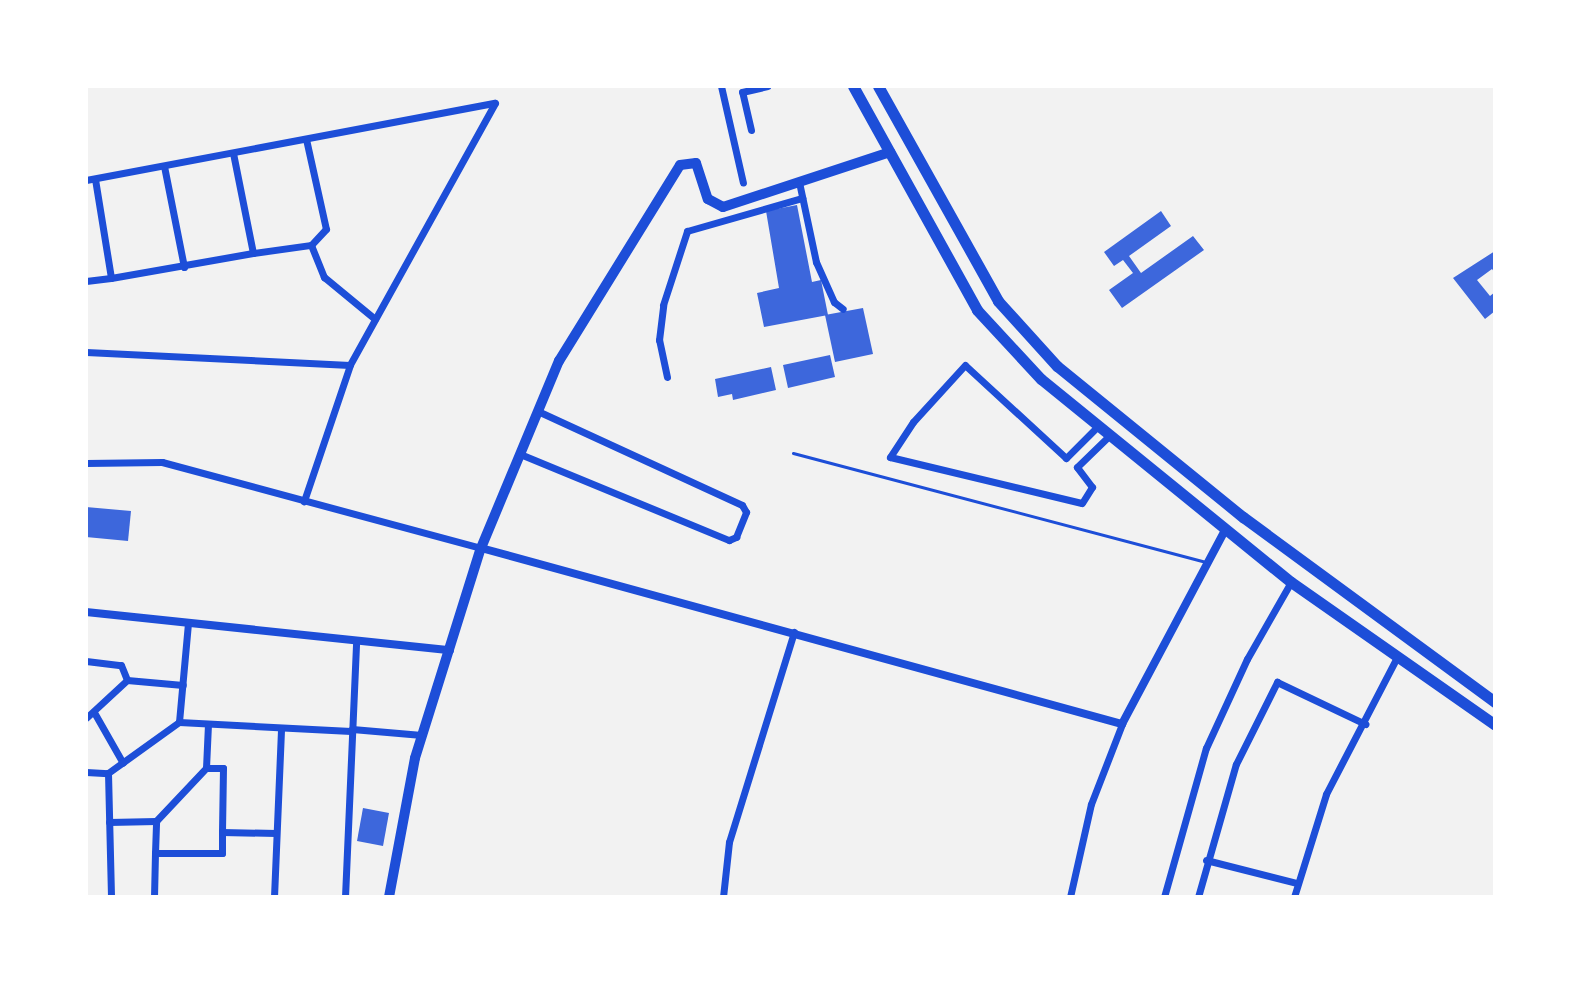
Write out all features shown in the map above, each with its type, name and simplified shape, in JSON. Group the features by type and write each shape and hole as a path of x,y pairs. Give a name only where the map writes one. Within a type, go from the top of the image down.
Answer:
{"main road":[{"path":"853,86 977,310 1041,379 1108,437 1291,582 1495,725"},
{"path":"878,86 998,301 1057,366 1149,444 1495,702"},
{"path":"389,897 422,735 481,548 559,361 680,165 696,163 708,199 721,207 890,152"},
{"path":"1137,460 1149,444"}],"street":[{"path":"721,86 743,183"},
{"path":"751,130 742,92 767,86"},
{"path":"111,278 90,179 495,103 350,365 304,501"},
{"path":"86,281 311,245 326,229 306,139"},
{"path":"233,153 253,253"},
{"path":"164,166 184,267"},
{"path":"799,182 816,262 834,302 843,309"},
{"path":"667,377 659,340 663,305 687,231 802,198"},
{"path":"721,207 724,220"},
{"path":"311,245 324,277 375,319"},
{"path":"86,352 350,365"},
{"path":"965,365 1077,467 1092,487 1082,503 890,457 965,365"},
{"path":"520,454 729,540 736,537 746,512 742,505 538,411"},
{"path":"1066,458 1097,427"},
{"path":"1077,467 1108,437"},
{"path":"86,463 162,462 1122,724"},
{"path":"1070,897 1091,804 1122,724 1225,530"},
{"path":"1164,897 1206,748 1247,659 1291,582"},
{"path":"86,612 450,650"},
{"path":"179,722 188,623"},
{"path":"723,897 729,842 794,632"},
{"path":"345,897 356,641"},
{"path":"1294,897 1326,794 1365,724 1397,657"},
{"path":"86,661 121,665 127,680"},
{"path":"127,680 183,685"},
{"path":"86,718 95,714 127,680"},
{"path":"1198,897 1206,860 1236,764 1277,682 1365,724"},
{"path":"95,714 123,763"},
{"path":"86,772 108,773 179,722 422,735"},
{"path":"154,897 156,821 206,768 208,724"},
{"path":"274,897 281,729"},
{"path":"155,853 222,853 223,768 206,768"},
{"path":"108,773 111,897"},
{"path":"109,822 156,821"},
{"path":"222,832 276,833"},
{"path":"1206,860 1297,883"}],"lane":[{"path":"793,453 1209,563"}],"building":[{"path":"797,205 812,282 821,280 828,315 764,327 757,293 779,288 766,211"},
{"path":"1161,211 1171,226 1129,256 1141,273 1193,236 1204,250 1122,308 1109,290 1133,273 1123,260 1114,266 1104,252"},
{"path":"1495,251 1495,273 1492,269 1477,280 1490,296 1495,292 1495,311 1485,319 1453,278"},
{"path":"863,308 873,354 835,362 825,315"},
{"path":"830,355 835,377 788,388 783,365"},
{"path":"771,367 776,390 733,400 732,394 718,397 715,379"},
{"path":"86,507 131,511 128,541 86,537"},
{"path":"363,808 389,813 383,846 357,841"}]}
